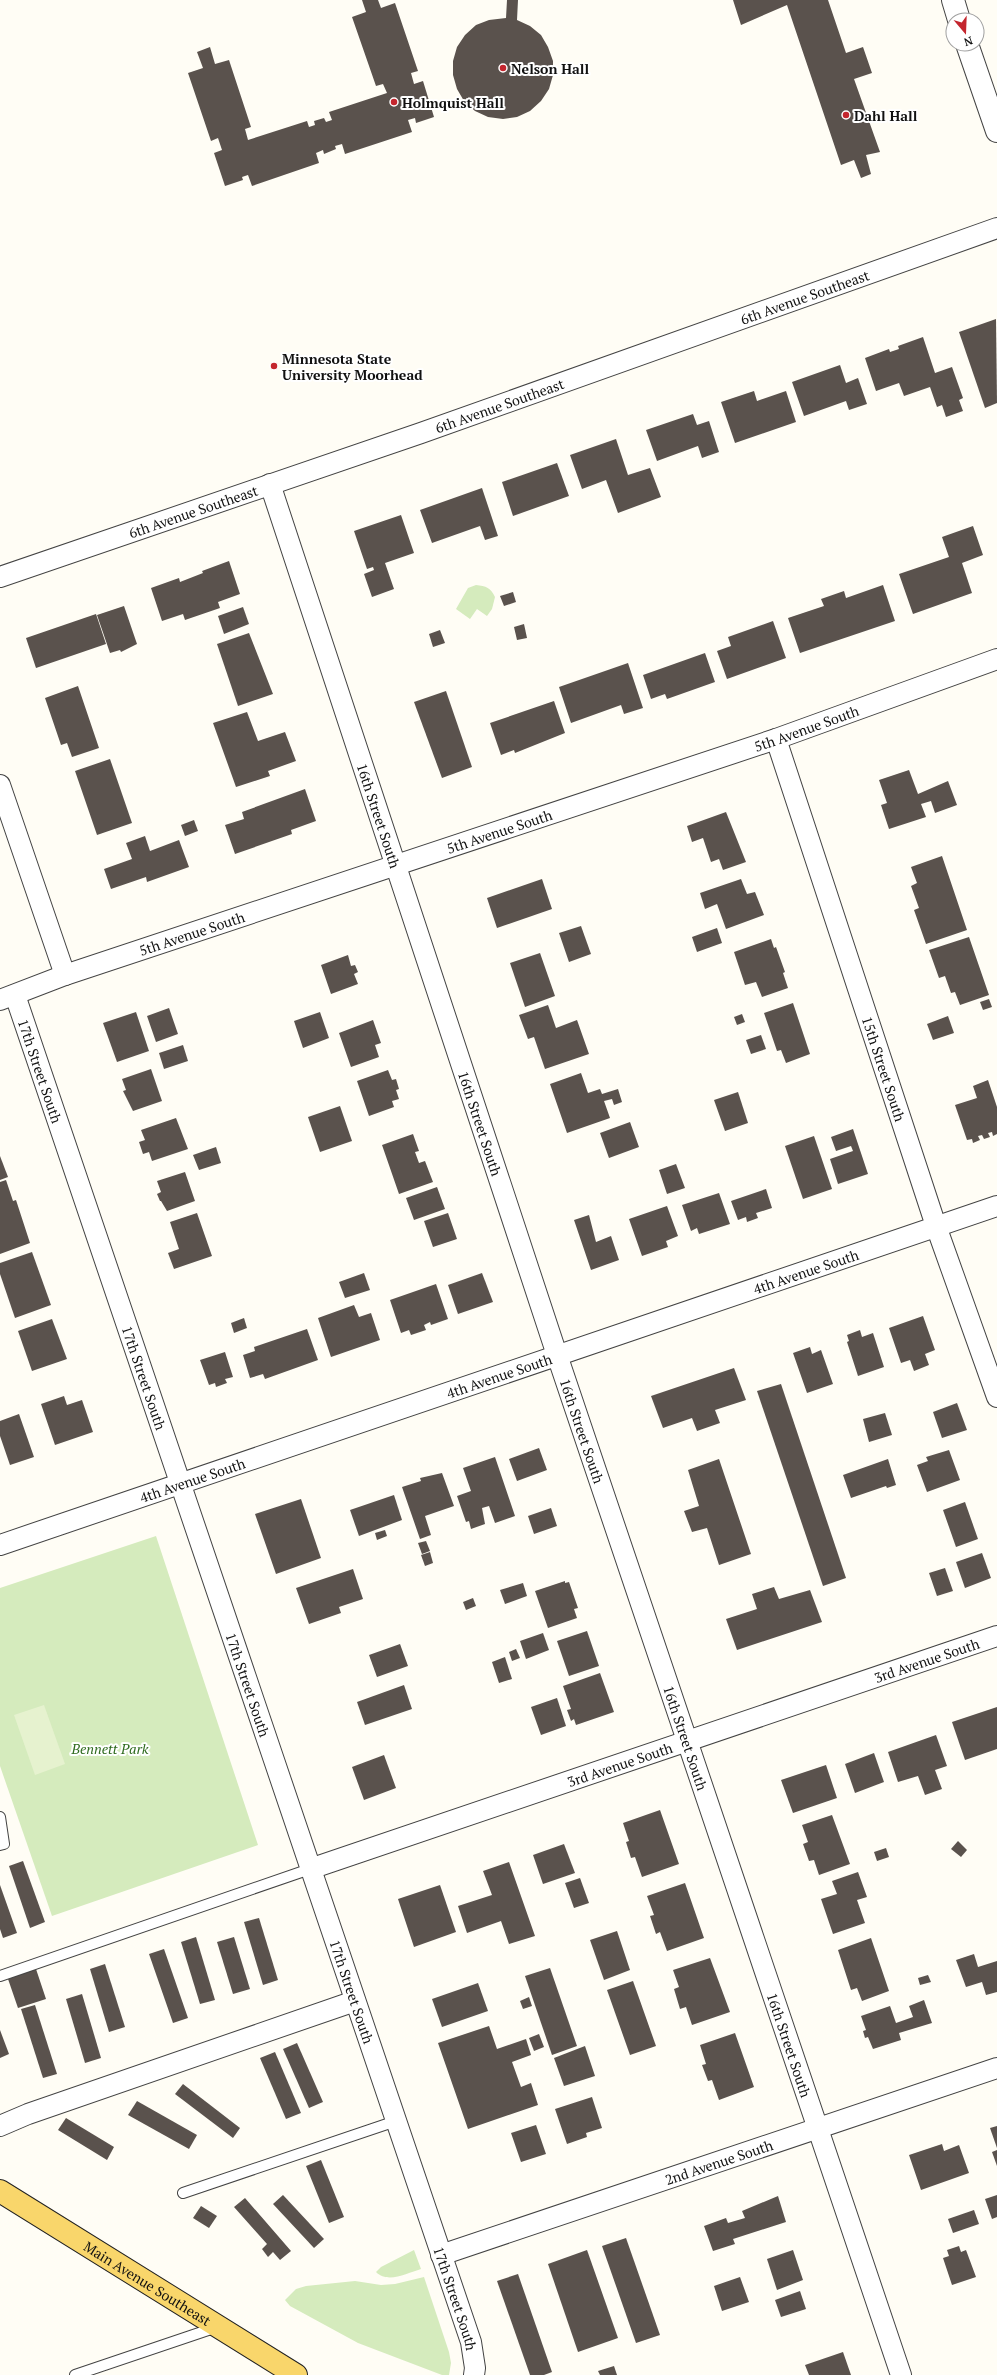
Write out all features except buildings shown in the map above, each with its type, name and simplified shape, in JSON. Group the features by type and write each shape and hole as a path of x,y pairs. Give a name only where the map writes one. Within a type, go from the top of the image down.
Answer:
{"main road":[{"name":"Main Avenue Southeast","path":"0,2191 296,2375"}],"street":[{"path":"952,0 956,12"},
{"path":"971,52 997,131"},
{"name":"6th Avenue Southeast","path":"0,577 421,433 997,228"},
{"name":"16th Street South","path":"270,484 557,1355 819,2128 901,2375"},
{"name":"5th Avenue South","path":"8,997 65,975 776,739 997,659"},
{"name":"15th Street South","path":"776,739 936,1226 997,1397"},
{"path":"0,785 65,975"},
{"name":"17th Street South","path":"8,997 180,1484 471,2342 475,2368 474,2375"},
{"name":"4th Avenue South","path":"0,1545 997,1206"},
{"name":"3rd Avenue South","path":"310,1869 997,1636"},
{"path":"0,2126 28,2114 355,2001"},
{"name":"2nd Avenue South","path":"441,2255 997,2068"}],"lane":[{"path":"0,1817 4,1844 0,1845"},
{"path":"0,1976 310,1869"},
{"path":"183,2193 396,2121"},
{"path":"75,2375 219,2326"}],"green space":[{"path":"476,585 488,588 492,591 495,597 492,609 487,616 477,609 470,619 456,609 468,588"},
{"name":"Bennett Park","path":"156,1536 258,1845 52,1916 0,1766 0,1588"},
{"path":"44,1705 65,1764 35,1775 14,1715"},
{"path":"414,2250 421,2269 404,2275 392,2277 386,2277 376,2272 381,2267"},
{"path":"424,2277 449,2352 451,2363 449,2375 442,2375 358,2343 290,2306 285,2300 296,2289 306,2286 355,2281 381,2285 395,2284"}],"place":[{"name":"Nelson Hall","path":"503,68"},
{"name":"Holmquist Hall","path":"394,102"},
{"name":"Dahl Hall","path":"846,115"},
{"name":"Minnesota State University Moorhead","path":"274,366"}]}
